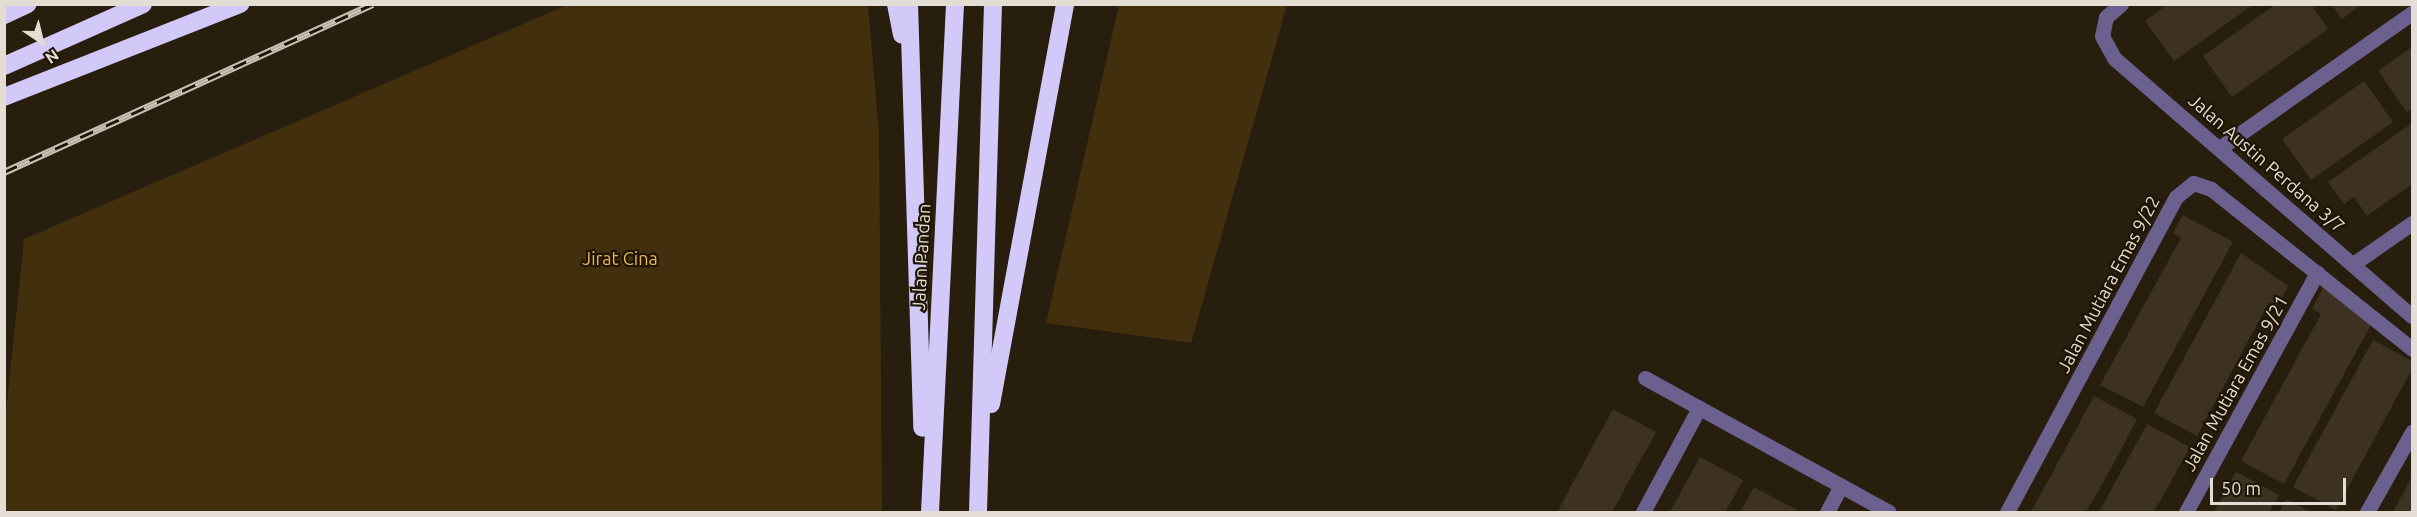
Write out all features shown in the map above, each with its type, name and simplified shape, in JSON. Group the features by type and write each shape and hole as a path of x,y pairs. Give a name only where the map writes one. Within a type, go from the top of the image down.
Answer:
{"highway":[{"path":"4,15 28,4"},
{"path":"4,66 143,4"},
{"path":"4,97 240,4"},
{"path":"896,4 910,73"},
{"path":"909,4 928,513"},
{"name":"Jalan Pandan","path":"928,513 956,4"},
{"path":"978,513 993,4"},
{"path":"981,459 1065,4"}],"street":[{"name":"Jalan Austin Perdana 3/7","path":"2121,4 2106,17 2102,36 2115,59 2221,147 2412,316"},
{"path":"2221,147 2412,13"},
{"name":"Jalan Mutiara Emas 9/22","path":"2007,513 2185,188 2193,183 2211,189 2317,273"},
{"path":"2353,264 2412,223"},
{"path":"2317,273 2412,349"},
{"name":"Jalan Mutiara Emas 9/21","path":"2186,513 2317,273"},
{"path":"1645,378 1889,513"},
{"path":"1643,513 1699,408"},
{"path":"2367,513 2412,432"},
{"path":"1827,513 1841,486"}],"green space":[{"name":"Jirat Cina","path":"567,5 868,5 879,133 882,512 5,512 5,422 24,239"},
{"path":"1119,5 1287,5 1191,343 1046,323"}],"building":[{"path":"2168,4 2254,4 2174,61 2145,21"},
{"path":"2276,4 2311,4 2328,29 2232,97 2203,56"},
{"path":"2331,4 2362,4 2342,19"},
{"path":"2412,47 2412,108 2407,112 2378,71"},
{"path":"2364,81 2393,122 2311,180 2282,139"},
{"path":"2412,123 2412,184 2367,216 2354,197 2344,204 2328,182"},
{"path":"2183,215 2233,242 2143,407 2100,385 2181,238 2173,233"},
{"path":"2241,253 2288,286 2277,306 2269,302 2197,436 2154,413"},
{"path":"2323,288 2373,321 2284,484 2241,461 2321,314 2312,309"},
{"path":"2373,340 2412,361 2412,369 2336,510 2293,487"},
{"path":"2094,396 2137,419 2115,461 2086,512 2031,512"},
{"path":"1613,409 1656,432 1612,512 1557,512"},
{"path":"2147,424 2190,447 2154,512 2099,512"},
{"path":"1700,457 1743,480 1736,493 1725,512 1670,512"},
{"path":"2236,472 2279,495 2269,512 2214,512"},
{"path":"2412,476 2412,512 2393,512 2402,495"},
{"path":"1754,487 1797,510 1795,512 1740,512"},
{"path":"2286,499 2311,512 2279,512"}],"railway":[{"path":"4,172 373,4"}]}
